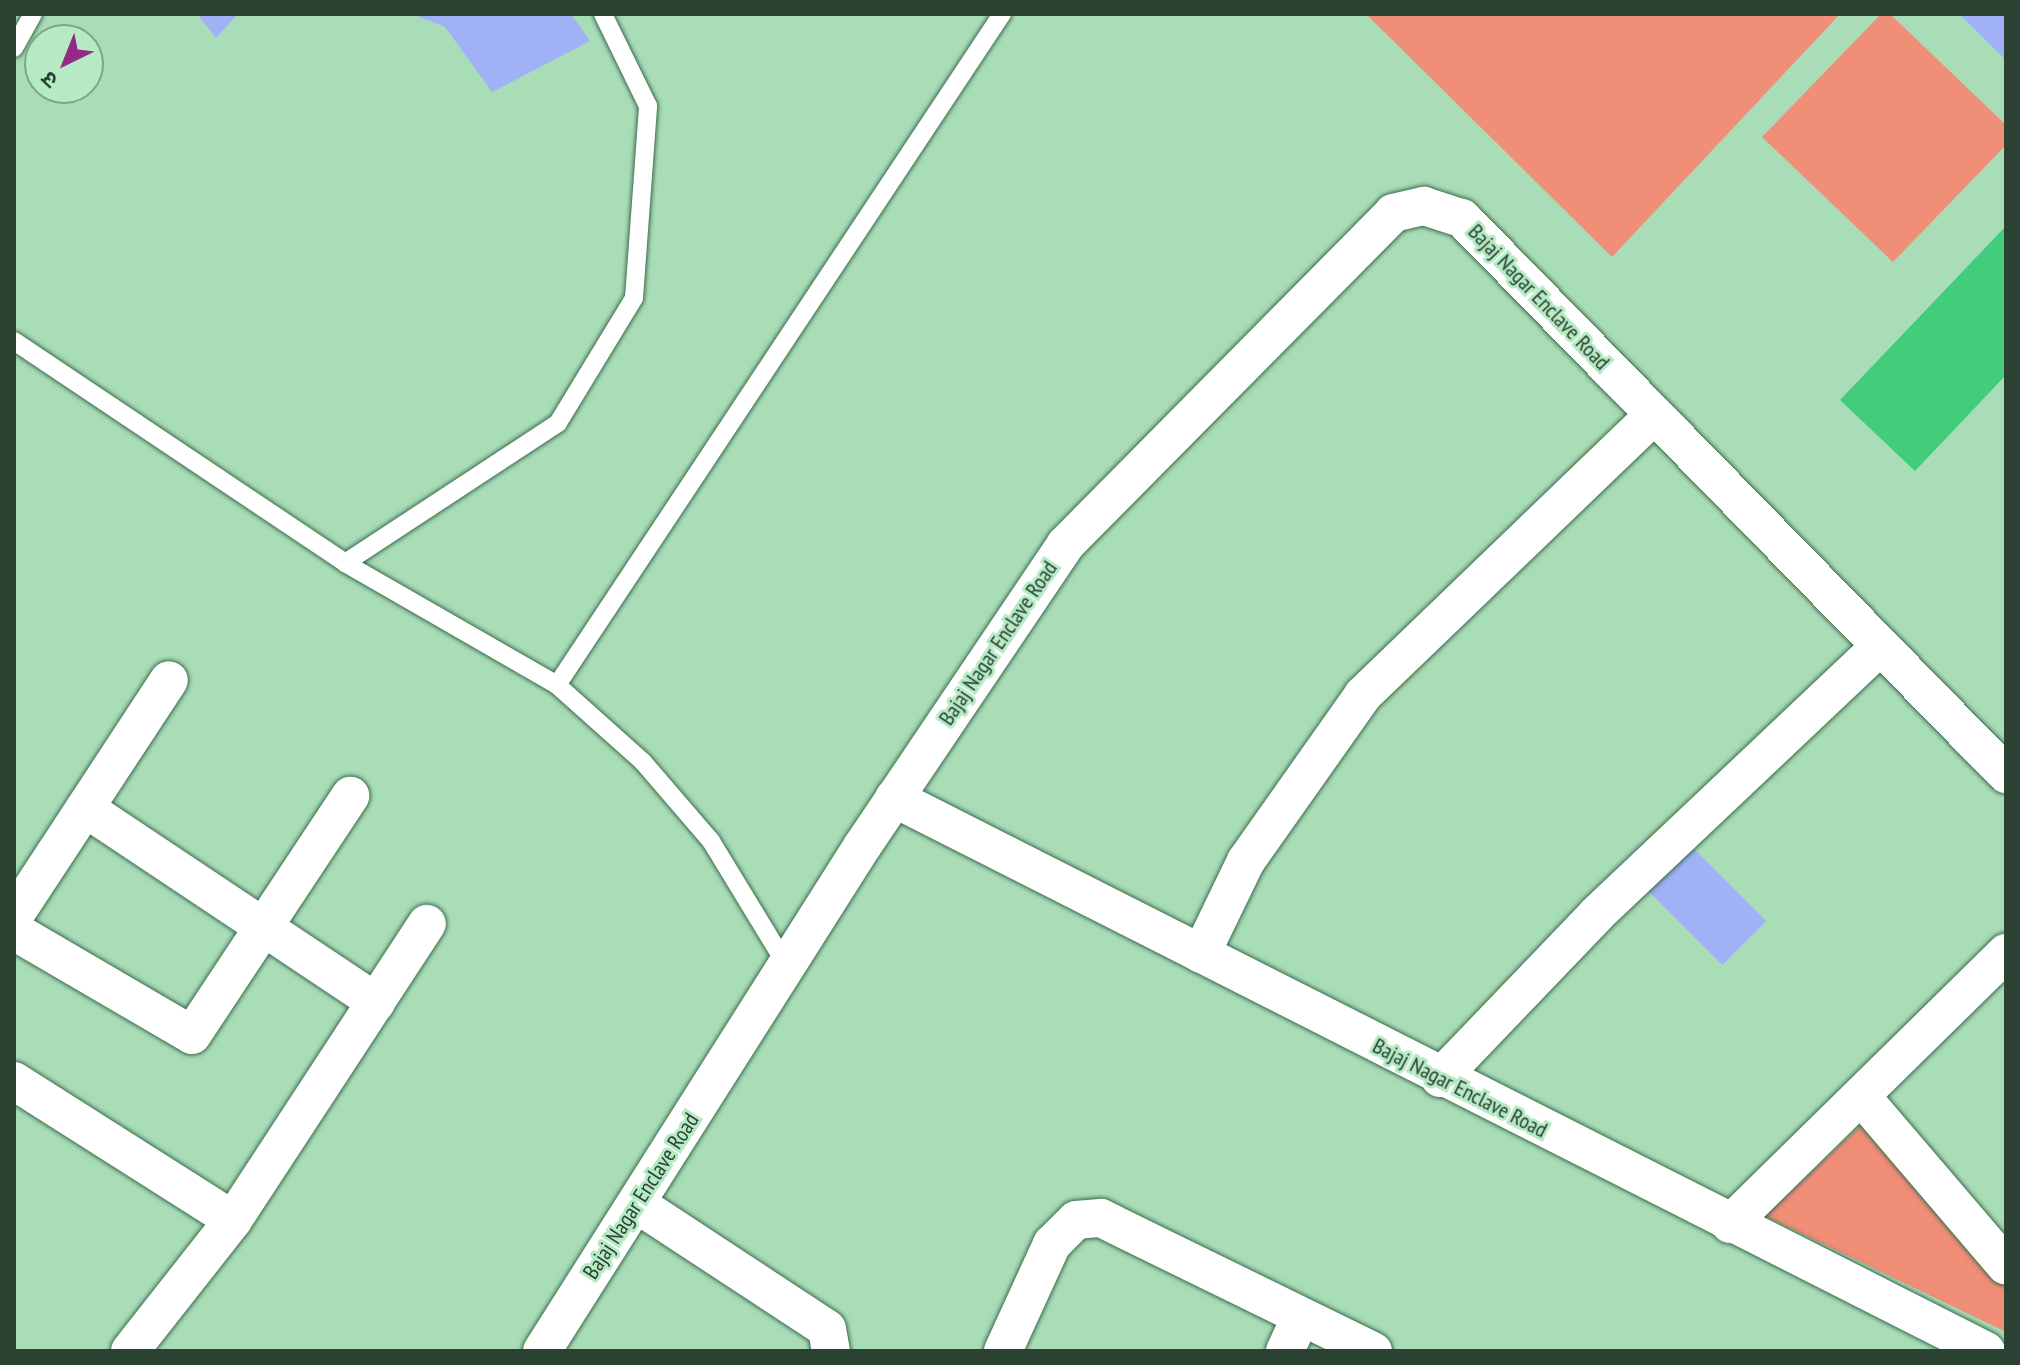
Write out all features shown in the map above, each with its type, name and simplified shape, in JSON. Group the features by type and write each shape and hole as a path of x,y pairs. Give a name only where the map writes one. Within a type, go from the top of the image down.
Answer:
{"street":[{"name":"Bajaj Nagar Enclave Road","path":"542,1351 894,798 1091,515 1393,213 1424,206 1462,218 2006,774"},
{"path":"1201,954 1246,861 1363,695 1654,415"},
{"path":"1440,1078 1597,914 1880,646"},
{"path":"14,916 169,680"},
{"path":"14,931 192,1035 350,796"},
{"name":"Bajaj Nagar Enclave Road","path":"894,798 1440,1078 1986,1351"},
{"path":"85,808 265,924 376,1002"},
{"path":"130,1351 233,1220 427,924"},
{"path":"1730,1224 2006,953"},
{"path":"14,1081 233,1220"},
{"path":"1861,1096 2006,1266"},
{"path":"637,1204 827,1329 831,1351"},
{"path":"1003,1351 1052,1244 1076,1220 1101,1218 1373,1351"},
{"path":"1285,1351 1301,1316"}],"lane":[{"path":"14,48 33,14"},
{"path":"345,563 558,423 634,298 648,106 603,14"},
{"path":"557,685 1002,14"},
{"path":"14,341 345,563 557,685 643,762 711,841 787,967"}],"shaded area":[{"path":"1366,14 1840,14 1612,257"},
{"path":"1881,14 1890,14 2006,125 2006,145 1893,262 1762,137"},
{"path":"2006,226 2006,375 1915,471 1840,400"},
{"path":"1861,1125 2006,1280 2006,1332 1765,1216"}],"building":[{"path":"197,14 238,14 216,38"},
{"path":"412,14 571,14 590,41 492,92 445,27"},
{"path":"1959,14 2006,14 2006,60"},
{"path":"1692,847 1766,921 1722,965 1648,891"}]}
